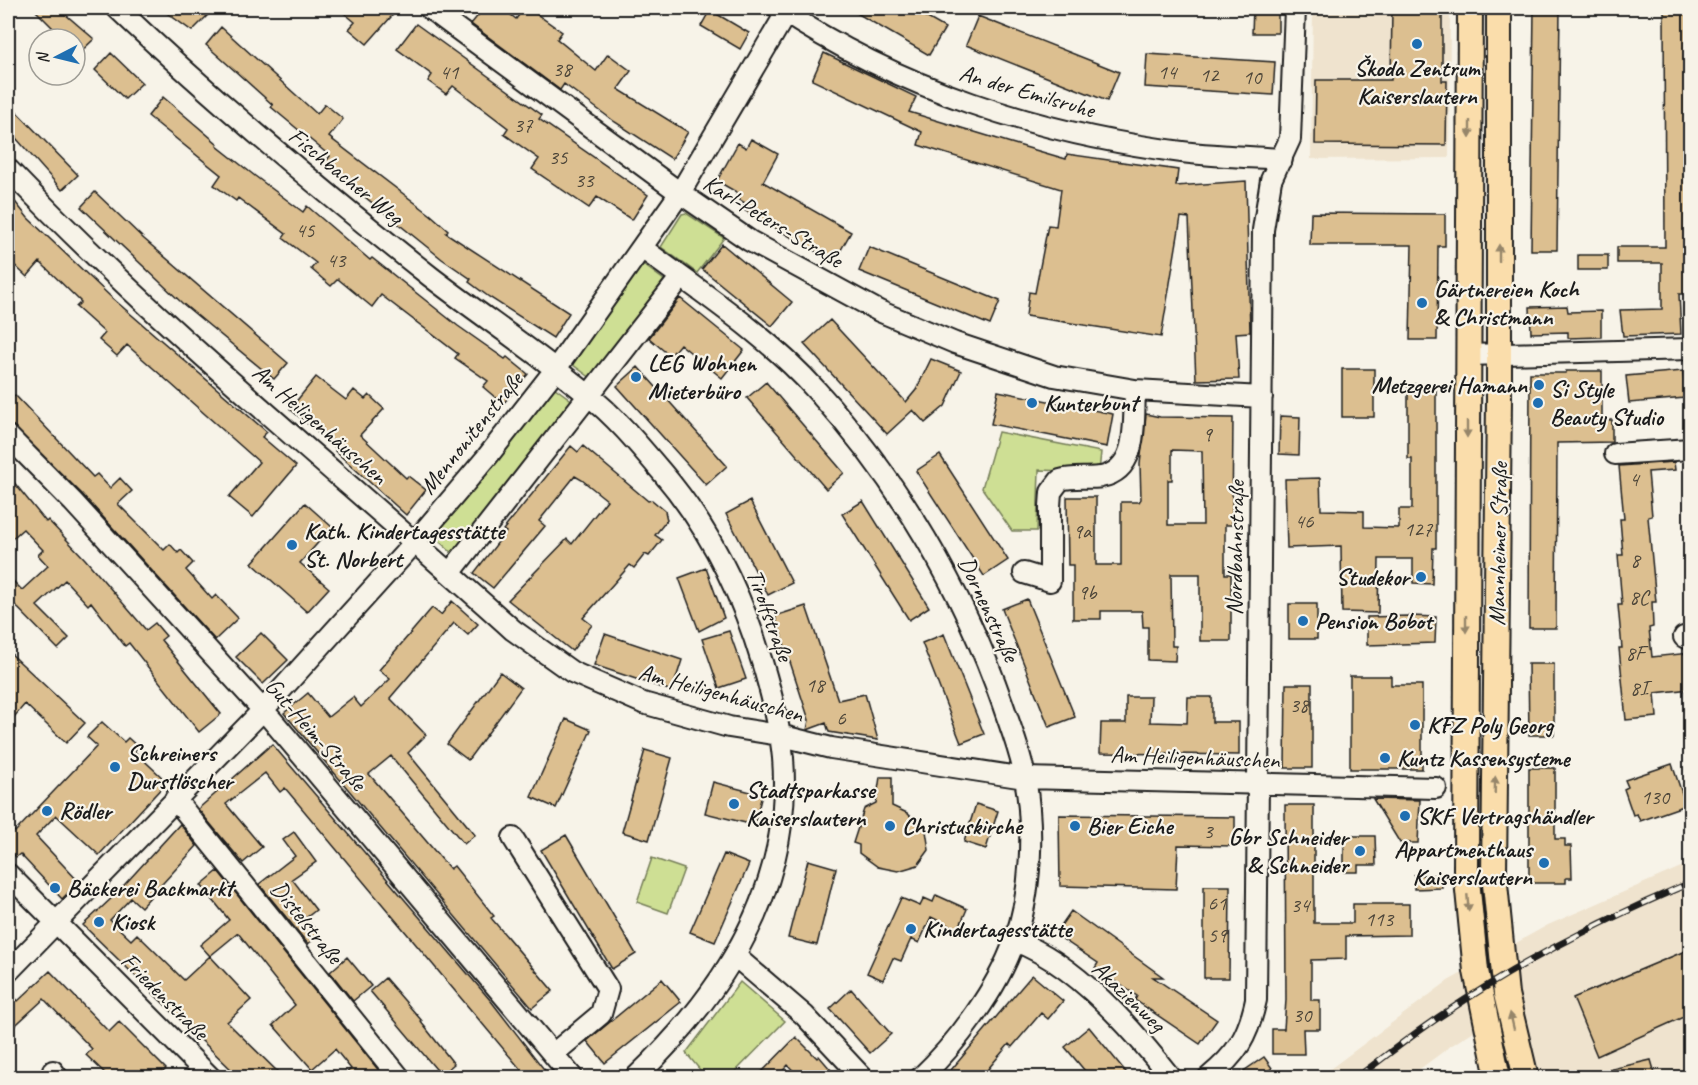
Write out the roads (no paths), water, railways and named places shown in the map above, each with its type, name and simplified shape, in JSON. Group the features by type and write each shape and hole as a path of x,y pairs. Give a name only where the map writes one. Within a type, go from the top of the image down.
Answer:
{"main road":[{"name":"Mannheimer Straße","path":"1470,8 1466,870 1470,927 1485,1022 1498,1077"},
{"name":"Mannheimer Straße","path":"1498,8 1499,353 1494,874 1506,994 1526,1077"},
{"path":"1465,753 1496,753"}],"street":[{"name":"Fischbacher Weg","path":"117,8 256,136 448,290 555,370"},
{"name":"Karl-Peters-Straße","path":"429,8 680,193 750,241 818,279 901,320 1001,360 1054,376 1135,390 1262,397"},
{"name":"Nordbahnstraße","path":"1208,1077 1231,1058 1238,1048 1250,1028 1256,1000 1263,230 1271,180 1290,139 1293,114 1295,8"},
{"name":"Mennonitenstraße","path":"8,972 262,711 415,542 487,458 555,370 680,193 784,9"},
{"name":"An der Emilsruhe","path":"784,9 798,22 912,80 960,100 1032,123 1183,153 1282,159"},
{"name":"Am Heiligenhäuschen","path":"8,169 68,231 146,304 513,630 572,672 642,703 729,728 779,735 831,748 1025,778 1436,788"},
{"name":"Dornenstraße","path":"642,248 782,355 817,391 872,458 933,550 965,608 987,659 1025,778 1029,836 1026,895 1015,941 987,994 964,1027 920,1077"},
{"path":"450,573 681,277"},
{"path":"1467,355 1690,349"},
{"name":"Tirolfstraße","path":"555,370 590,396 661,471 693,513 721,558 749,618 767,678 783,756 780,826 766,892 735,956 697,1013 670,1044 635,1077"},
{"path":"1024,573 1050,581 1051,492 1060,480 1111,474 1121,468 1130,456 1135,390"},
{"name":"Gut-Heim-Straße","path":"8,436 73,502 262,711 573,1077"},
{"path":"1615,454 1690,449"},
{"name":"Distelstraße","path":"175,799 400,1077"},
{"path":"513,838 608,989 601,1014 553,1054"},
{"name":"Friedenstraße","path":"8,874 211,1077"},
{"name":"Akazienweg","path":"1015,941 1054,963 1099,997 1140,1039 1171,1077"},
{"path":"735,956 804,1015 863,1077"}],"railway":[{"path":"1356,1078 1434,1021 1504,976 1596,926 1690,883"}],"place":[{"name":"Škoda Zentrum Kaiserslautern","path":"1417,44"},
{"name":"Gärtnereien Koch & Christmann","path":"1422,303"},
{"name":"LEG Wohnen Mieterbüro","path":"636,377"},
{"name":"Metzgerei Hamann","path":"1539,385"},
{"name":"Kunterbunt","path":"1032,403"},
{"name":"Si Style Beauty Studio","path":"1538,403"},
{"name":"Kath. Kindertagesstätte St. Norbert","path":"292,545"},
{"name":"Studekor","path":"1421,577"},
{"name":"Pension Bobot","path":"1303,621"},
{"name":"KFZ Poly Georg","path":"1415,725"},
{"name":"Kuntz Kassensysteme","path":"1385,758"},
{"name":"Schreiners Durstlöscher","path":"115,767"},
{"name":"Stadtsparkasse Kaiserslautern","path":"734,804"},
{"name":"Rödler","path":"47,811"},
{"name":"SKF Vertragshändler","path":"1405,816"},
{"name":"Christuskirche","path":"890,826"},
{"name":"Bier Eiche","path":"1075,826"},
{"name":"Gbr Schneider & Schneider","path":"1360,851"},
{"name":"Appartmenthaus Kaiserslautern","path":"1544,863"},
{"name":"Bäckerei Backmarkt","path":"55,888"},
{"name":"Kiosk","path":"99,922"},
{"name":"Kindertagesstätte","path":"911,929"}]}
